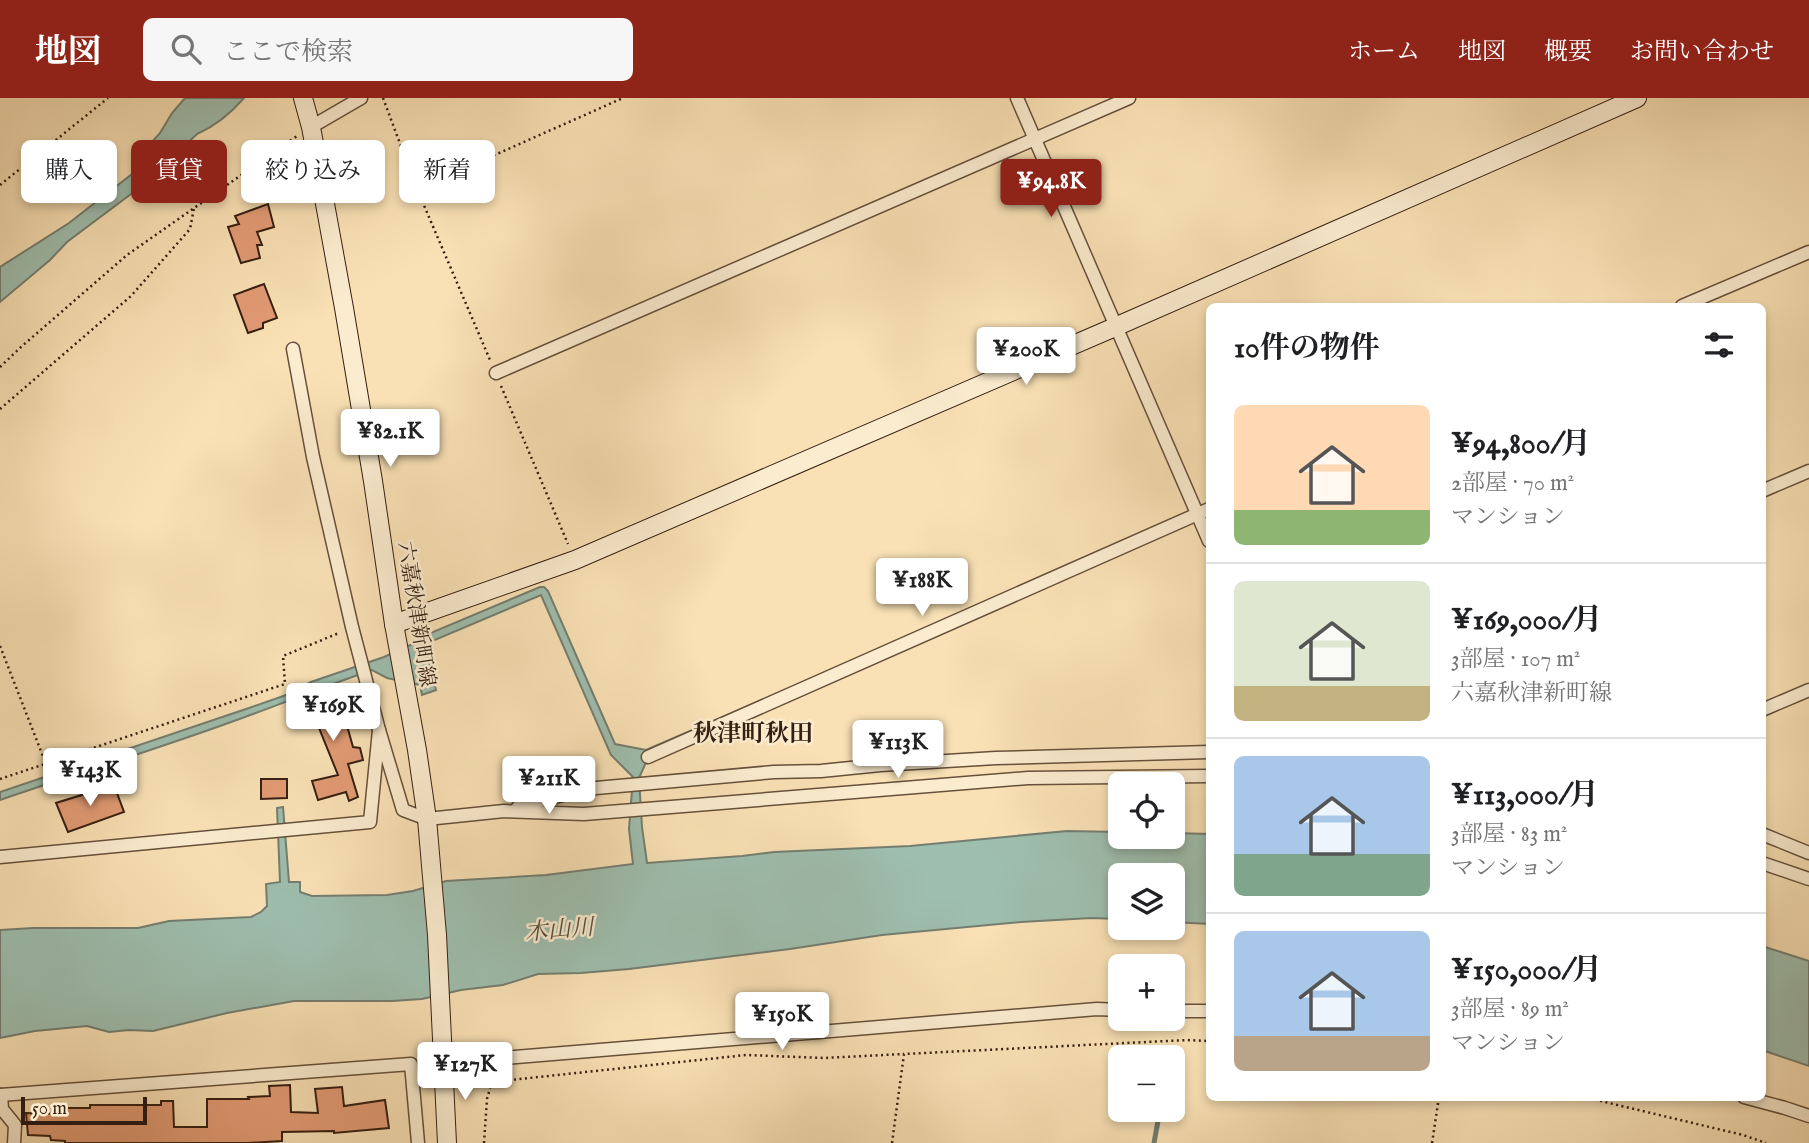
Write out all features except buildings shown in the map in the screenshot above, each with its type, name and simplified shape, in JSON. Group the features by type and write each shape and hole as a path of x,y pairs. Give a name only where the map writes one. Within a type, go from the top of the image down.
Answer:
{"street":[{"name":"六嘉秋津新町線","path":"303,98 311,127 344,308 427,819 437,935 447,1143"},
{"path":"311,127 361,98"},
{"path":"648,758 1203,511 1115,327 1017,98"},
{"path":"496,373 1129,98"},
{"path":"394,624 575,560 1637,98"},
{"path":"1689,303 1809,252"},
{"path":"293,349 313,457 352,627 403,810 427,819 504,811 584,814 1028,778 1206,776"},
{"path":"1766,489 1809,471"},
{"path":"1766,708 1809,690"},
{"path":"0,857 370,822 379,730"},
{"path":"504,811 585,789 775,772 996,758 1206,752"},
{"path":"1766,836 1809,853"},
{"path":"1766,864 1809,879"},
{"path":"443,1063 1108,1010"},
{"path":"1185,1011 1206,1011"},
{"path":"14,1143 15,1125 2,1109 1,1095 411,1064 418,1143"},
{"path":"1759,1101 1809,1116"}],"path":[{"path":"0,185 108,98"},
{"path":"383,98 399,141"},
{"path":"495,155 623,98"},
{"path":"0,367 127,255 311,127"},
{"path":"423,203 575,560"},
{"path":"0,409 131,296 190,229 194,208"},
{"path":"0,779 285,684 283,656 352,627"},
{"path":"0,646 47,764"},
{"path":"484,1143 487,1099 491,1085 501,1081 746,1055 824,1058 1173,1040 1206,1041"},
{"path":"892,1143 904,1054"},
{"path":"1432,1143 1438,1101"},
{"path":"1601,1101 1766,1143"}],"water":[{"path":"185,98 244,98 222,119 191,140 154,140"},
{"path":"131,175 131,194 67,242 0,302 0,267 69,223 95,203 117,203 117,186"},
{"name":"木山川","path":"544,587 615,744 646,750 771,696 648,758 639,778 647,863 774,852 910,846 1067,831 1108,832 1108,849 1185,849 1185,833 1206,834 1206,924 1185,923 1185,863 1108,863 1108,919 1021,922 882,935 629,969 538,974 503,985 461,990 422,999 294,1001 227,1013 153,1031 109,1032 87,1026 35,1031 0,1038 0,930 138,928 169,921 251,917 267,906 266,884 280,882 277,808 283,807 289,882 300,882 300,892 312,896 387,895 413,891 446,881 546,875 633,864 629,829 633,777 611,755 541,595 425,644 436,690 422,695 420,685 387,678 372,670 193,736 0,800 0,792 289,694 311,682 384,657 415,643 421,637"},
{"path":"1766,947 1809,961 1809,1066 1766,1051"}],"waterway":[{"path":"1154,1143 1158,1122"}],"district":[{"name":"秋津町秋田","path":"753,733"}]}
